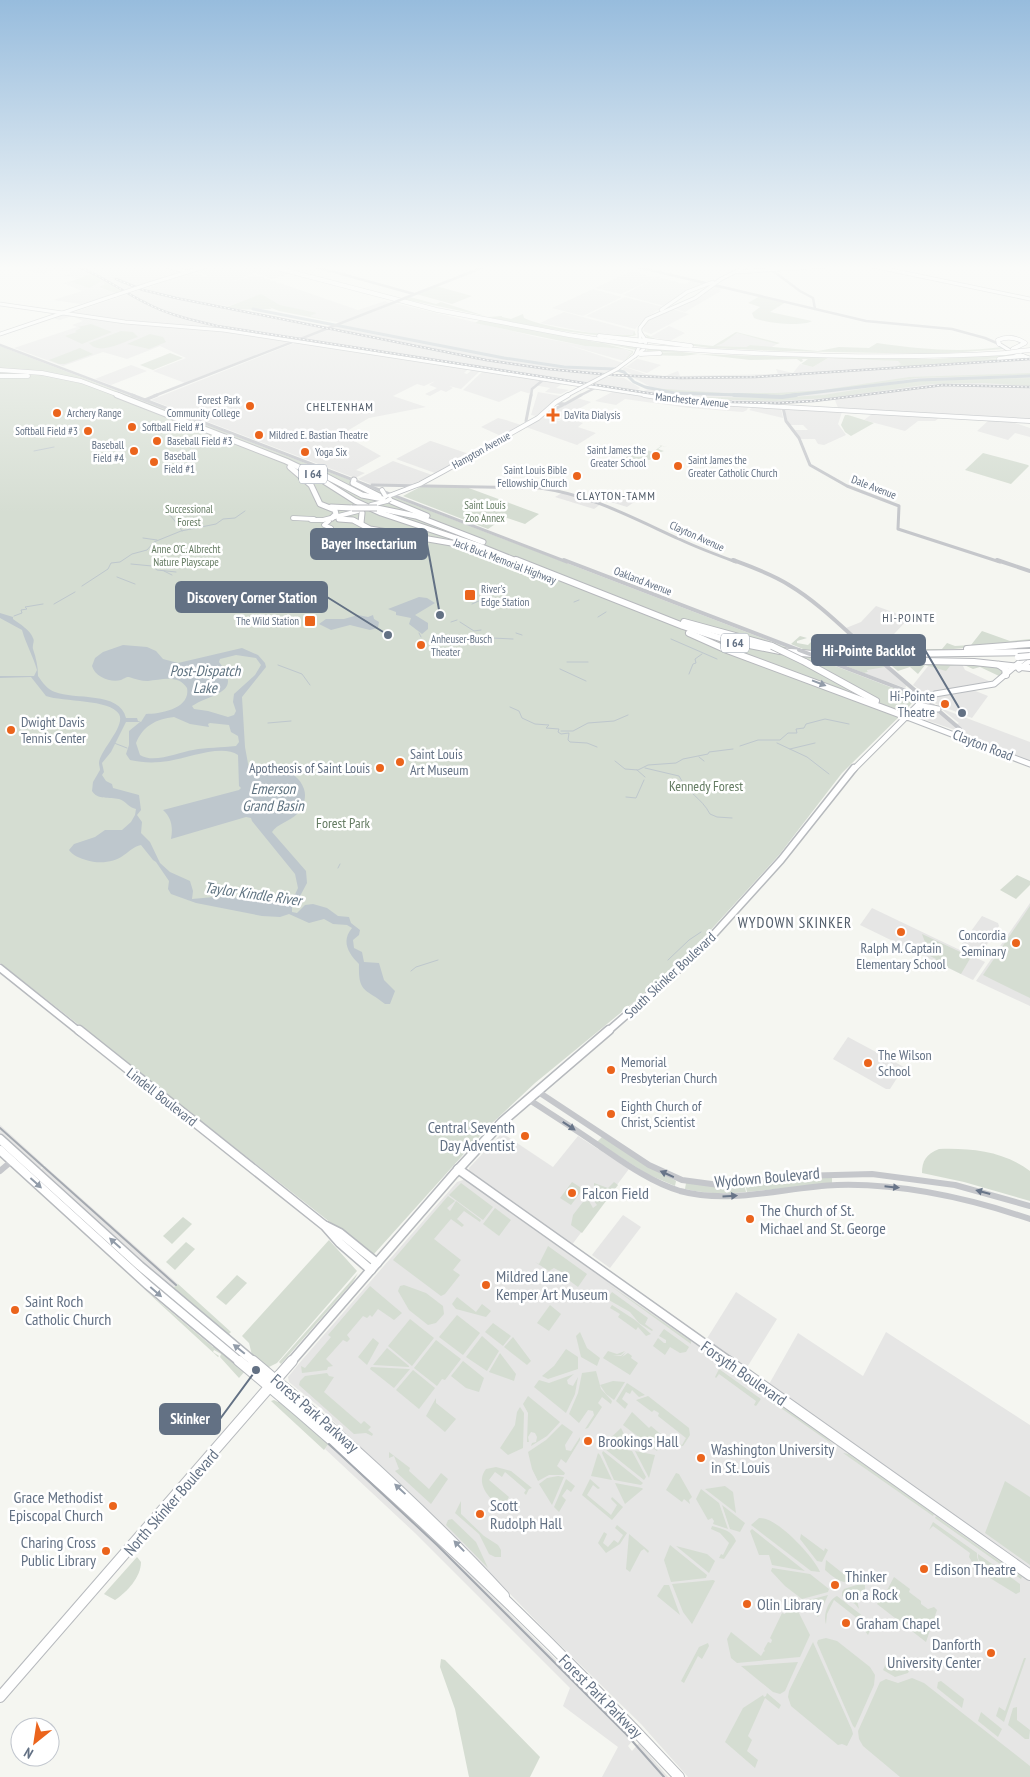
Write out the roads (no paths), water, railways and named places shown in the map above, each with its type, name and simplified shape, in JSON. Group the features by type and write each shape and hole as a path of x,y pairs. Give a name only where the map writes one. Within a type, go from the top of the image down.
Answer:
{"highway":[{"path":"625,348 639,352 650,348 966,360 1023,356"},
{"path":"707,348 737,352 935,355 1020,351 1030,348"},
{"path":"905,357 962,357 1004,352 1017,348"},
{"path":"1014,349 1030,348"},
{"path":"0,366 40,370 66,379"},
{"name":"Jack Buck Memorial Highway","path":"0,371 35,374 86,383 267,453 306,471 375,511 513,559 710,636 770,650 823,655 927,654 1019,661"},
{"path":"0,376 66,379"},
{"name":"Jack Buck Memorial Highway","path":"66,379 181,422 290,467 367,512 470,546 689,633 736,647 778,655 820,659 1019,661 1030,654"},
{"path":"267,453 322,474 362,495 371,498 388,498"},
{"path":"290,467 311,485 321,505 335,510 336,514 331,519"},
{"path":"354,480 353,482 357,486 388,498 453,530 487,544 513,559"},
{"path":"361,523 362,508 366,498 362,495"},
{"path":"388,498 387,506 399,512 453,530"},
{"path":"321,505 376,508 399,512"},
{"path":"339,519 351,519 370,529 433,538 470,546"},
{"path":"632,606 772,646 907,717"},
{"path":"689,633 907,717"},
{"path":"927,654 1001,645 1030,644"},
{"path":"868,659 997,664 1019,661 1030,668"},
{"path":"997,664 1005,668 1006,675"}],"main road":[{"name":"Manchester Avenue","path":"349,348 543,380 687,401 1030,421"},
{"path":"639,348 639,352"},
{"path":"1007,348 1030,358"},
{"name":"Hampton Avenue","path":"362,508 416,486 529,423 544,414 554,403 623,365 639,352"},
{"path":"382,490 388,498"},
{"path":"293,518 339,519 362,508"},
{"path":"312,522 331,519 362,508"},
{"path":"331,519 324,525 331,528"},
{"path":"1006,675 1019,661"},
{"path":"925,698 935,694 991,685 1006,675 1019,661 1030,661"},
{"name":"South Skinker Boulevard","path":"458,1169 502,1122 536,1091 685,965 781,860 857,765 925,698"},
{"path":"918,705 931,706 938,709"},
{"name":"Clayton Road","path":"907,717 1030,764"},
{"name":"Lindell Boulevard","path":"0,968 325,1226 340,1243 371,1270"},
{"name":"Forest Park Parkway","path":"0,1139 15,1158 148,1285 274,1383 384,1485 629,1722 677,1775"},
{"name":"Forest Park Parkway","path":"0,1150 15,1158"},
{"name":"North Skinker Boulevard","path":"0,1697 458,1169"},
{"name":"Forsyth Boulevard","path":"458,1169 1030,1576"},
{"name":"Lindell Boulevard","path":"325,1226 340,1233 377,1263"}],"street":[{"path":"10,348 382,490"},
{"path":"145,400 278,348"},
{"path":"529,423 526,420 532,389 543,380"},
{"name":"Hampton Avenue","path":"544,414 595,388"},
{"path":"554,403 563,405"},
{"name":"Dale Avenue","path":"783,408 786,421 800,438 809,464 842,484 899,506 898,529 1030,571"},
{"name":"Clayton Avenue","path":"369,486 545,488 581,495 606,503 693,545 781,580 801,593 938,709 960,729 960,736"},
{"name":"Oakland Avenue","path":"388,498 925,698"},
{"path":"905,691 910,685"},
{"name":"Wydown Boulevard","path":"536,1091 650,1165 682,1180 719,1185 798,1176 872,1174 955,1185 1030,1206"},
{"name":"Wydown Boulevard","path":"528,1099 643,1174 679,1191 717,1197 805,1187 849,1185 894,1187 937,1193 1030,1219"},
{"path":"0,1171 15,1158"}],"water":[{"path":"419,597 427,598 435,603 415,615 428,623 428,629 422,634 409,624 411,618 396,615 396,612 388,609"},
{"path":"0,613 13,617 30,632 34,639 33,648 37,662 38,676 50,690 63,694 106,700 122,709 126,718 137,718 141,722 146,714 159,713 179,705 187,695 187,688 174,679 145,681 129,677 113,681 104,678 96,673 92,666 95,658 103,652 123,645 147,647 156,651 163,659 178,663 242,648 258,655 266,667 242,697 245,747 249,769 287,773 300,781 305,792 304,802 297,814 272,832 306,871 307,883 298,900 292,905 292,912 297,913 305,905 313,904 327,908 338,916 349,917 351,923 360,930 359,935 353,940 354,948 362,952 364,962 379,963 384,980 395,991 390,1004 385,1004 362,986 359,964 347,947 347,938 352,928 347,925 333,924 324,919 309,923 289,914 280,917 262,916 196,903 171,894 168,889 169,881 141,845 116,860 106,862 86,860 71,852 69,850 74,844 95,837 105,830 122,830 131,822 135,815 136,809 121,800 100,797 92,791 93,782 100,770 100,758 119,725 119,714 114,709 96,703 46,696 31,677 0,678 0,676 34,676 37,670 22,630 0,618","holes":["236,655 256,658 261,665 255,675 234,694 233,702 236,711 234,715 228,717 194,709 192,706 215,695 226,687 228,681 226,673 219,662 220,659","174,717 190,724 209,727 208,724 210,723 229,725 231,732 238,736 239,742 236,746 198,749 159,758 140,755 136,743 142,732 151,724","126,722 140,722 129,731 129,745 126,754 130,760 164,762 214,751 231,752 238,755 239,786 241,788 239,790 163,810 171,823 171,839 246,817 251,818 295,874 298,888 292,901 282,903 264,896 255,900 225,896 192,899 193,891 190,881 170,872 160,863 150,842 141,833 142,822 137,815 141,810 139,795 113,788 112,784 106,781 102,775 104,772 102,763 111,752"]},
{"path":"358,615 368,617 373,615 374,619 379,622 378,628 370,630 350,625 331,630 319,624 326,619 344,619"}],"waterway":[{"path":"452,348 564,367 614,369 624,372 634,382 645,387 674,393 768,396"},
{"path":"786,396 919,380 1030,376"},
{"path":"734,395 782,397 796,395"},
{"path":"34,451 54,447"},
{"path":"182,531 216,524 223,519 235,518 245,511"},
{"path":"170,515 178,525"},
{"path":"179,526 182,531"},
{"path":"82,586 108,569 111,563 120,562 132,554 147,550 154,542 182,531"},
{"path":"143,538 157,540"},
{"path":"131,564 152,566 157,570 176,572"},
{"path":"164,571 172,575"},
{"path":"117,577 135,584"},
{"path":"54,604 75,592"},
{"path":"472,604 481,600"},
{"path":"574,602 579,600"},
{"path":"14,616 22,613 21,610 27,609 25,607 43,604"},
{"path":"598,617 606,612"},
{"path":"451,622 457,620"},
{"path":"460,622 474,631 481,630"},
{"path":"419,633 421,637"},
{"path":"516,633 522,635"},
{"path":"492,638 513,639"},
{"path":"671,639 717,659"},
{"path":"689,674 693,664 696,663 695,659 702,654"},
{"path":"567,662 588,662"},
{"path":"278,665 302,674 310,685"},
{"path":"560,669 586,681"},
{"path":"510,707 519,711 522,718 535,724 549,725 546,728 559,729 558,732 561,734 569,733 568,740 570,742 587,743 597,747"},
{"path":"561,731 573,731 588,723 614,721 628,715"},
{"path":"740,746 758,740 780,740 788,733 797,733 796,729 804,728 806,724 825,719 849,724"},
{"path":"268,723 291,721"},
{"path":"114,743 127,748"},
{"path":"777,743 807,757 829,774"},
{"path":"790,749 815,743"},
{"path":"615,761 625,769 638,770 648,765 676,763 683,759 708,754 709,752 733,749"},
{"path":"699,757 704,761"},
{"path":"645,768 679,776 686,787 703,803 710,814 717,817 732,818"},
{"path":"637,770 645,777"},
{"path":"626,797 636,798 644,780"},
{"path":"338,868 340,864"},
{"path":"668,960 689,940 701,932"},
{"path":"411,971 416,967 438,960"}],"tram line":[{"path":"0,1128 176,1285"},
{"path":"329,1444 437,1545 626,1734 664,1777"}],"railway":[{"path":"358,348 667,396 732,402 778,403 814,401 943,385 1030,387"},
{"path":"426,348 486,360 548,369 612,375 680,378 755,377 1030,359"}],"place":[{"name":"Forest Park Community College","path":"250,406"},
{"name":"Archery Range","path":"57,413"},
{"name":"DaVita Dialysis","path":"553,415"},
{"name":"Softball Field #1","path":"132,427"},
{"name":"Softball Field #3","path":"88,431"},
{"name":"Mildred E. Bastian Theatre","path":"259,435"},
{"name":"Baseball Field #3","path":"157,441"},
{"name":"Baseball Field #4","path":"134,451"},
{"name":"Yoga Six","path":"305,452"},
{"name":"Saint James the Greater School","path":"656,456"},
{"name":"Baseball Field #1","path":"154,462"},
{"name":"Saint James the Greater Catholic Church","path":"678,466"},
{"name":"Saint Louis Bible Fellowship Church","path":"577,476"},
{"name":"River's Edge Station","path":"470,595"},
{"name":"Bayer Insectarium","path":"440,615"},
{"name":"The Wild Station","path":"310,621"},
{"name":"Discovery Corner Station","path":"388,635"},
{"name":"Anheuser-Busch Theater","path":"421,645"},
{"name":"Hi-Pointe Theatre","path":"945,704"},
{"name":"Hi-Pointe Backlot","path":"962,713"},
{"name":"Dwight Davis Tennis Center","path":"11,730"},
{"name":"Saint Louis Art Museum","path":"400,762"},
{"name":"Apotheosis of Saint Louis","path":"380,768"},
{"name":"Ralph M. Captain Elementary School","path":"901,932"},
{"name":"Concordia Seminary","path":"1016,943"},
{"name":"The Wilson School","path":"868,1063"},
{"name":"Memorial Presbyterian Church","path":"611,1070"},
{"name":"Eighth Church of Christ, Scientist","path":"611,1114"},
{"name":"Central Seventh Day Adventist","path":"525,1136"},
{"name":"Falcon Field","path":"572,1193"},
{"name":"The Church of St. Michael and St. George","path":"750,1219"},
{"name":"Mildred Lane Kemper Art Museum","path":"486,1285"},
{"name":"Saint Roch Catholic Church","path":"15,1310"},
{"name":"Skinker","path":"256,1370"},
{"name":"Brookings Hall","path":"588,1441"},
{"name":"Washington University in St. Louis","path":"701,1458"},
{"name":"Grace Methodist Episcopal Church","path":"113,1506"},
{"name":"Scott Rudolph Hall","path":"480,1514"},
{"name":"Charing Cross Public Library","path":"106,1551"},
{"name":"Edison Theatre","path":"924,1569"},
{"name":"Thinker on a Rock","path":"835,1585"},
{"name":"Olin Library","path":"747,1604"},
{"name":"Graham Chapel","path":"846,1623"},
{"name":"Danforth University Center","path":"991,1653"}],"district":[{"name":"CHELTENHAM","path":"340,407"},
{"name":"CLAYTON-TAMM","path":"616,496"},
{"name":"HI-POINTE","path":"909,618"},
{"name":"WYDOWN SKINKER","path":"795,923"}],"park label":[{"name":"Saint Louis Zoo Annex","path":"485,511"},
{"name":"Successional Forest","path":"189,515"},
{"name":"Anne O’C. Albrecht Nature Playscape","path":"186,555"},
{"name":"Kennedy Forest","path":"706,786"},
{"name":"Forest Park","path":"343,823"}],"water label":[{"name":"Post-Dispatch Lake","path":"205,680"},
{"name":"Emerson Grand Basin","path":"273,798"},
{"name":"Taylor Kindle River","path":"253,894"}]}
